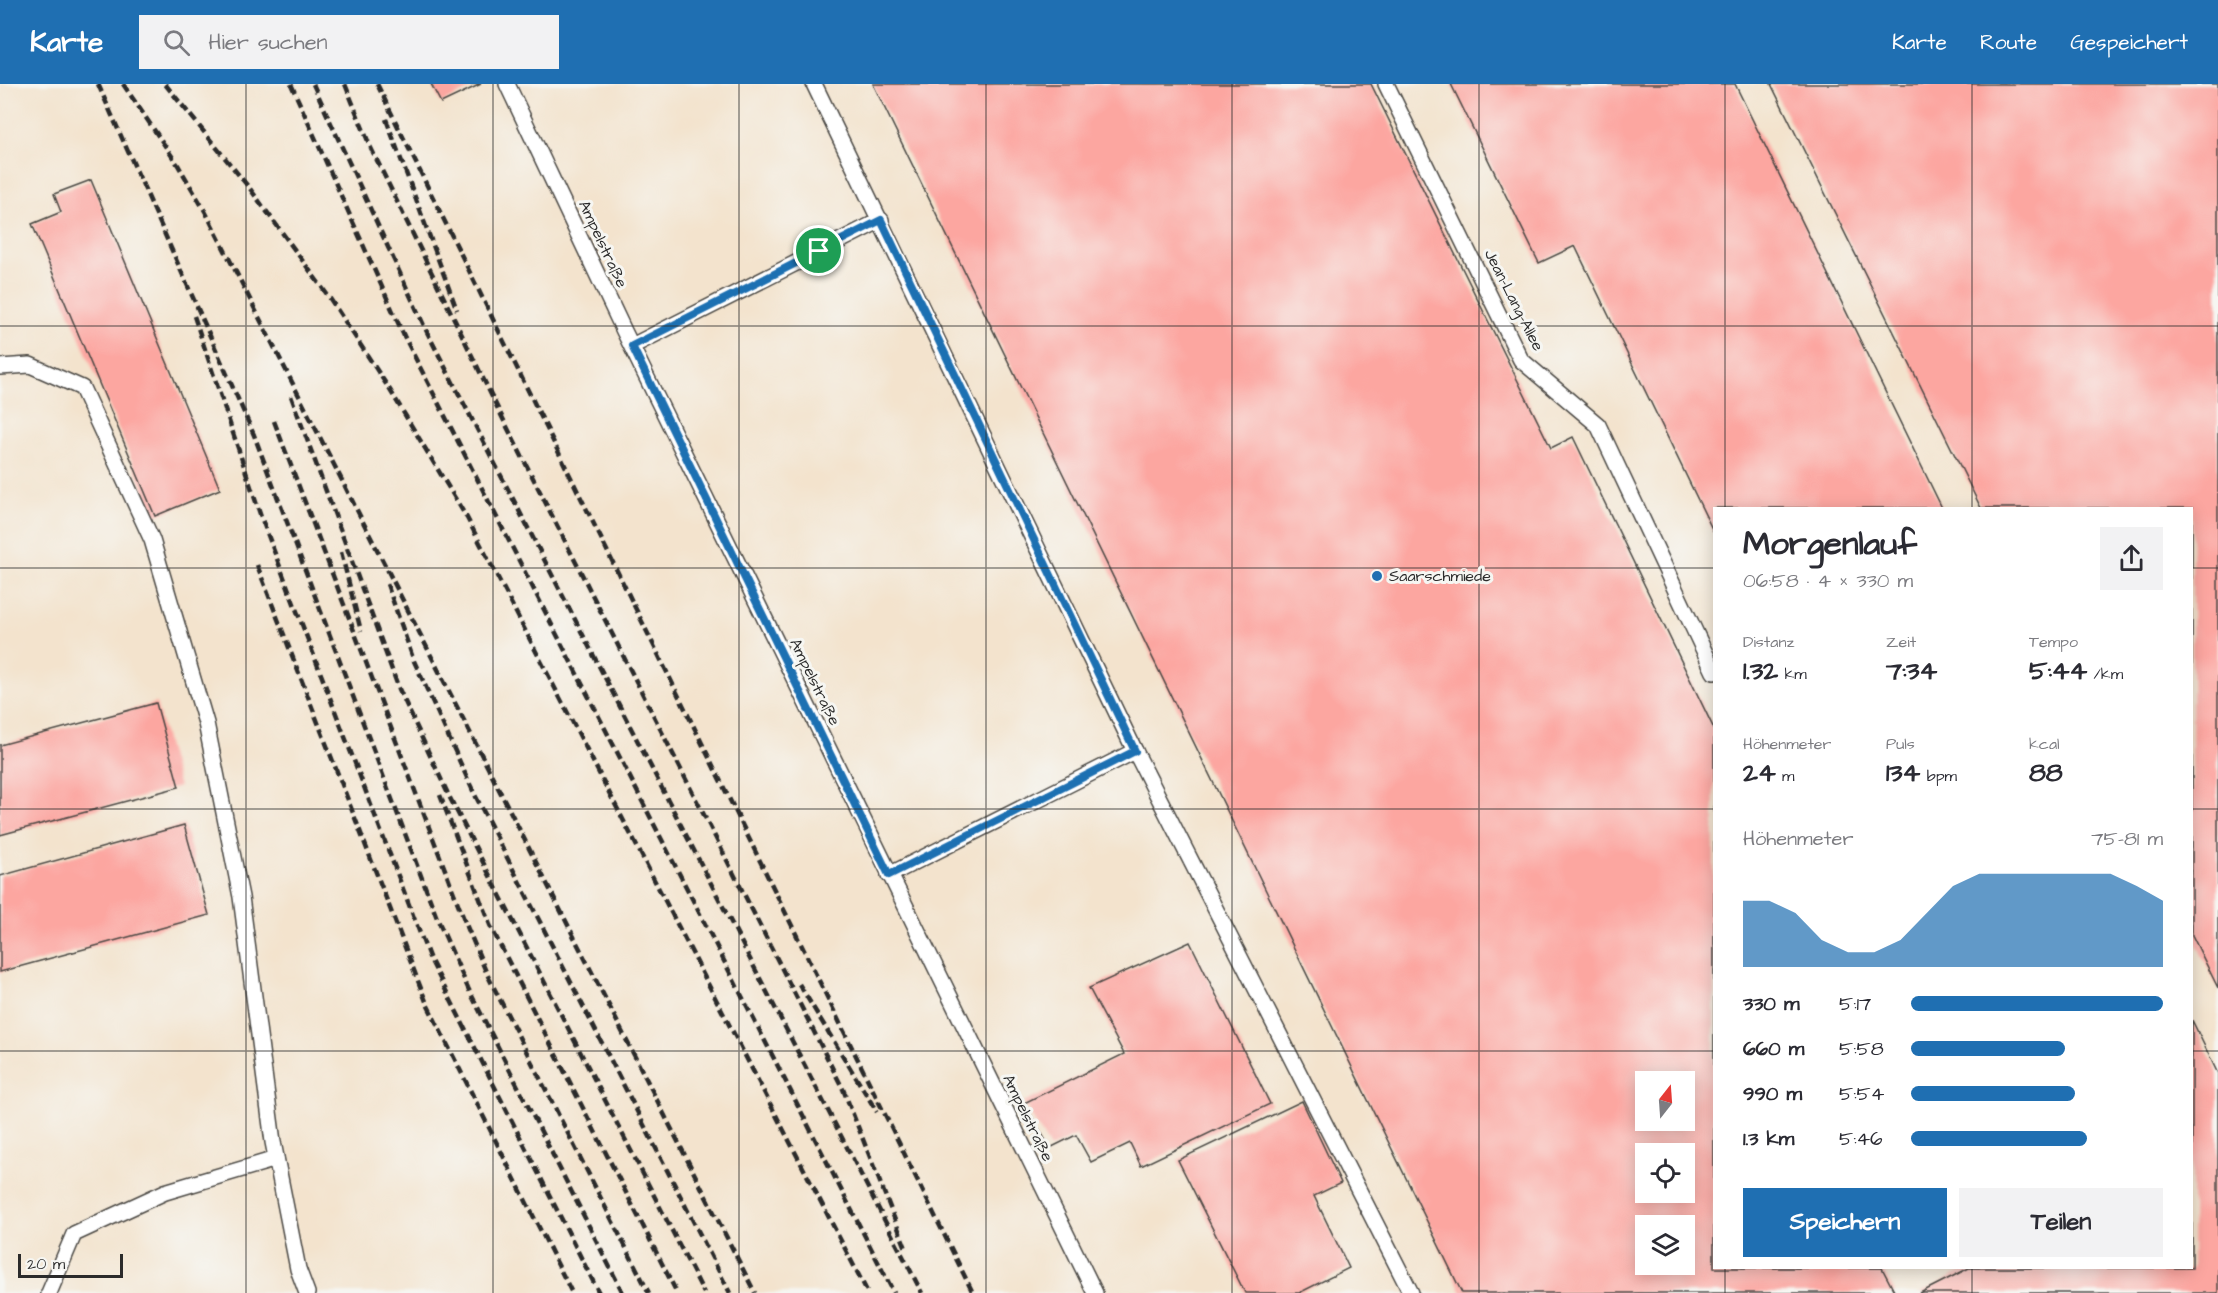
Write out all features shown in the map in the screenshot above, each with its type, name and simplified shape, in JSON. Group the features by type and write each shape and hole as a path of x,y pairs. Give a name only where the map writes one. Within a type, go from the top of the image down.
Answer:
{"lane":[{"name":"Ampelstraße","path":"507,84 889,875 1095,1293"},
{"path":"814,84 1135,751 1412,1293"},
{"name":"Jean-Lang-Allee","path":"1386,84 1521,360 1598,425 1713,670"},
{"path":"632,346 881,220"},
{"path":"0,367 30,365 82,388 152,540 206,723 237,874 276,1159 298,1269 307,1293"},
{"path":"889,875 1135,751"},
{"path":"49,1293 74,1234 165,1192 276,1159"}],"building":[{"path":"431,84 481,84 441,103"},
{"name":"Saarschmiede","path":"873,84 1371,84 1551,448 1573,437 1713,727 1713,1269 1883,1269 1895,1293 1462,1293"},
{"path":"1451,84 1735,84 1942,507 1713,507 1713,531 1575,246 1539,263"},
{"path":"1771,84 2218,84 2218,988 2193,937 2193,507 1981,507"},
{"path":"91,180 220,489 155,516 32,224 61,212 54,194"},
{"path":"156,703 179,787 0,835 0,745"},
{"path":"184,825 209,915 0,972 0,876"},
{"path":"1190,942 1270,1104 1141,1166 1130,1143 1091,1162 1076,1135 1050,1148 1024,1103 1124,1054 1089,988"},
{"path":"2193,1022 2218,1074 2218,1293 1920,1293 1967,1269 2193,1269"},
{"path":"1302,1101 1341,1183 1314,1196 1349,1268 1299,1293 1245,1293 1178,1160"}],"railway":[{"path":"98,84 254,435 437,918 468,988 623,1293"},
{"path":"123,84 178,165 205,211 755,1293"},
{"path":"165,84 251,190 329,297 390,390 467,518 868,1293"},
{"path":"291,84 404,336 894,1293"},
{"path":"313,84 427,332 922,1293"},
{"path":"345,84 370,146 497,407 843,1089 906,1248"},
{"path":"377,84 973,1293"},
{"path":"386,119 457,310"},
{"path":"194,316 261,517 429,957 599,1293"},
{"path":"291,396 399,689 449,796 704,1293"},
{"path":"274,421 465,922 487,974 649,1293"},
{"path":"341,552 361,631"},
{"path":"257,565 427,1004 572,1293"},
{"path":"387,584 414,661 474,793 730,1293"},
{"path":"440,795 490,925 677,1293"},
{"path":"799,984 877,1112"}],"place":[{"name":"Saarschmiede","path":"1377,576"}],"route":[{"path":"881,220 1135,751 889,875 632,346 819,251 881,220"}]}
